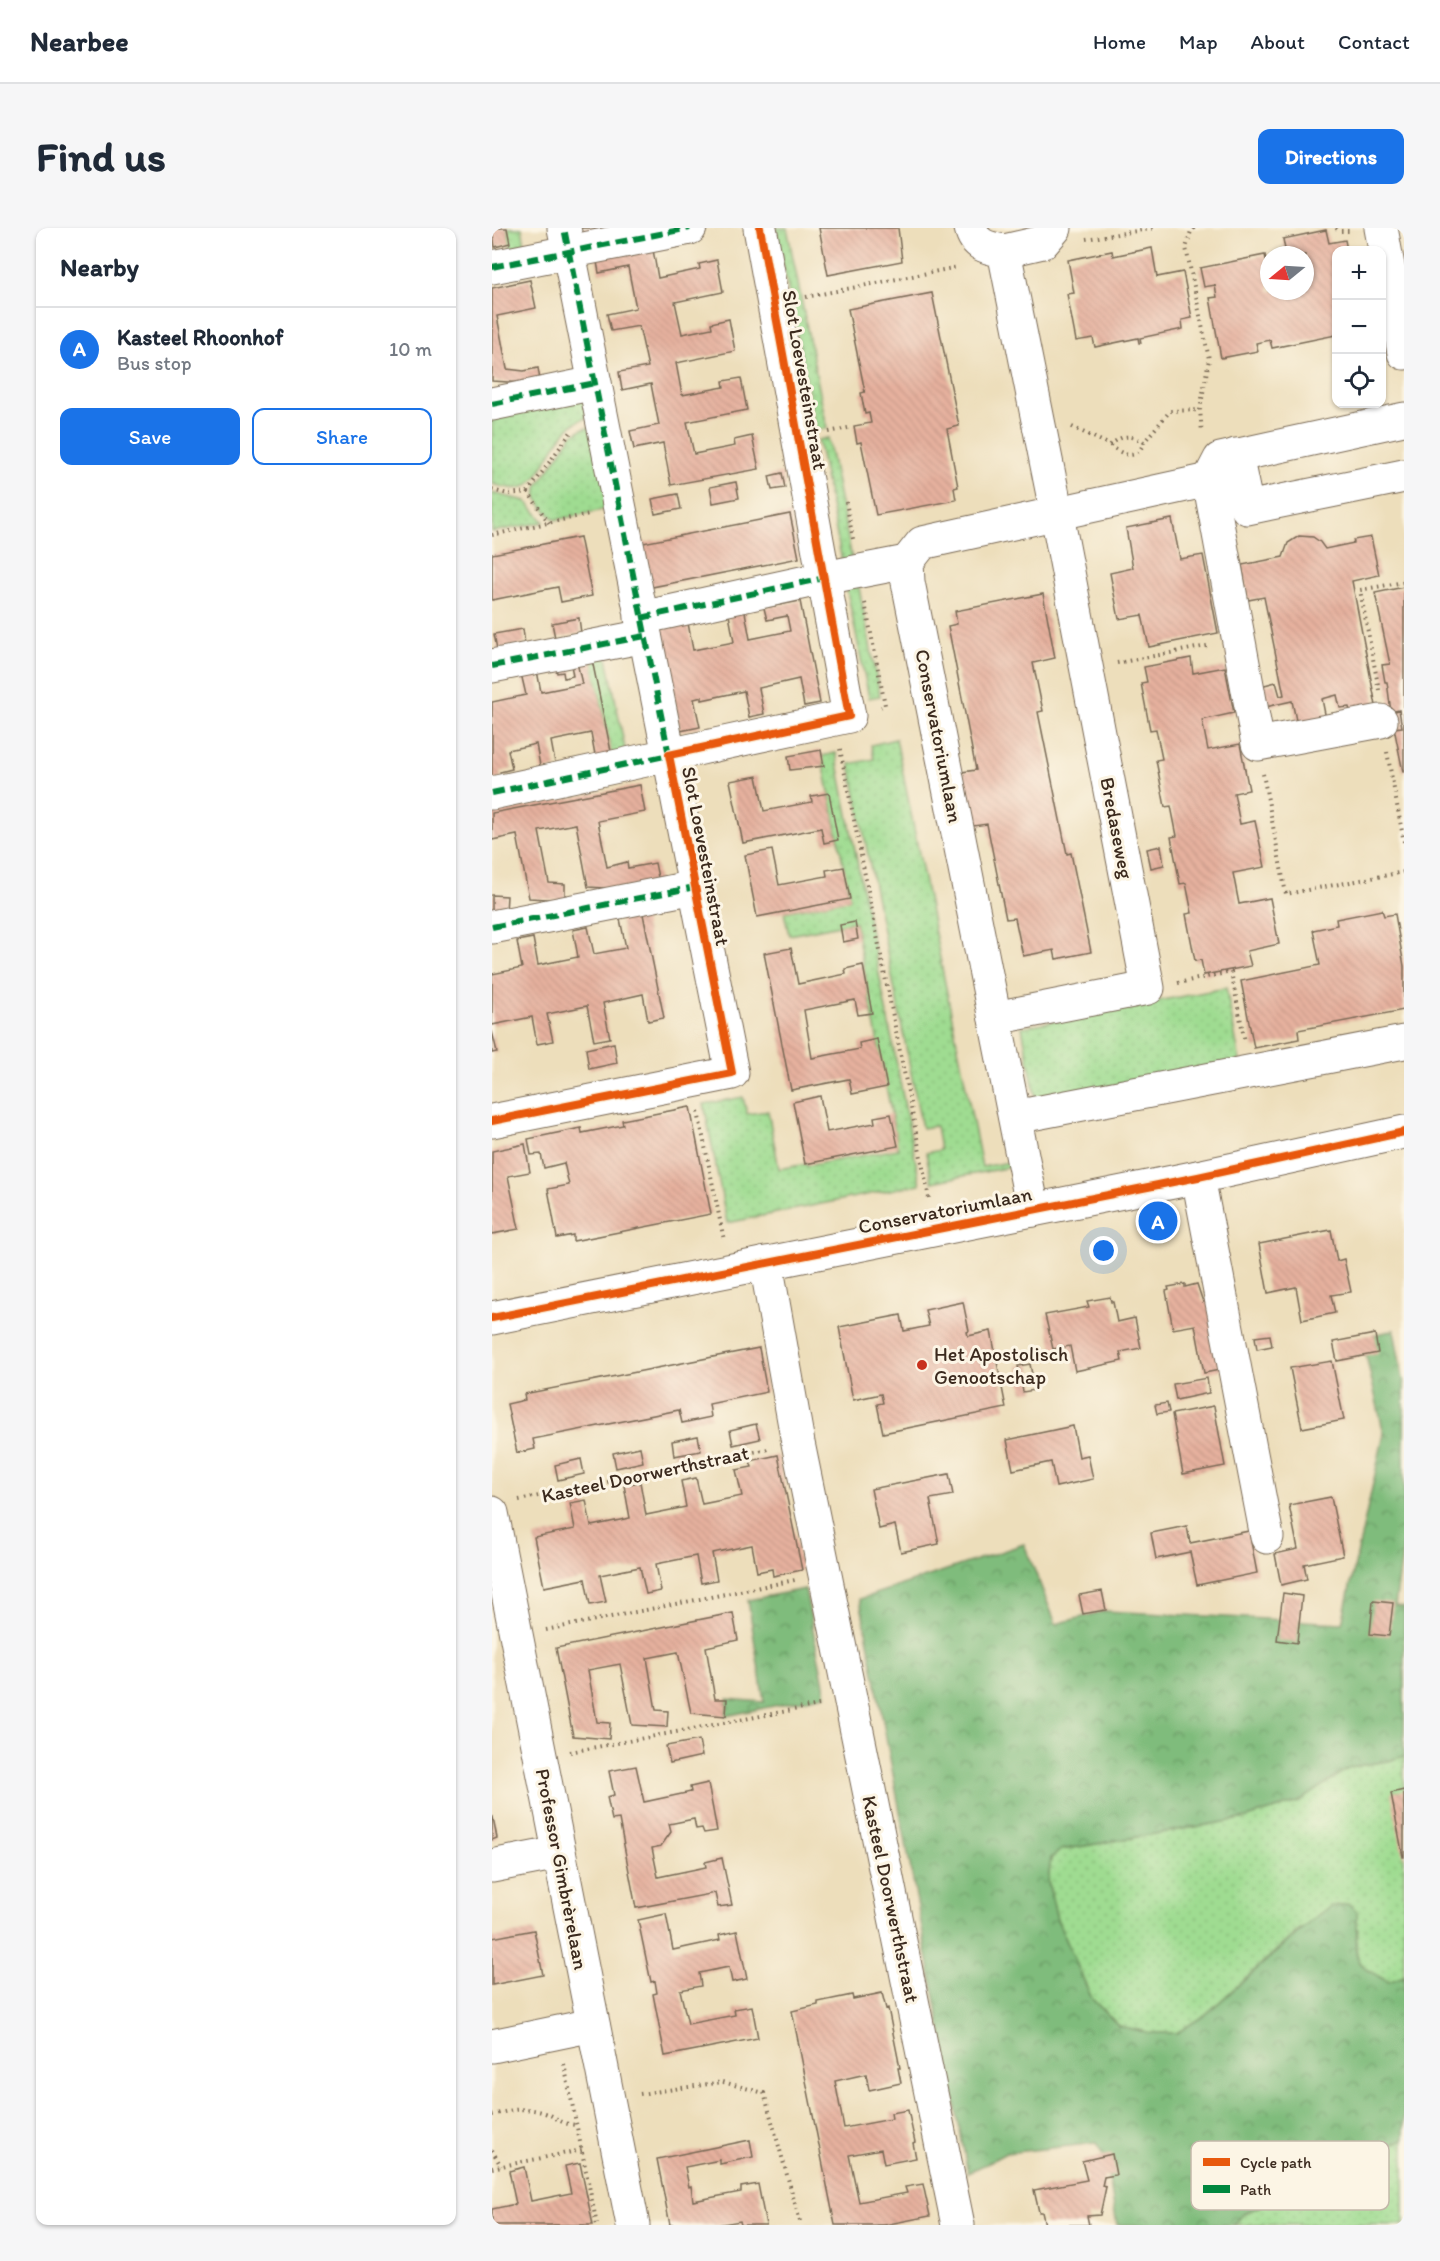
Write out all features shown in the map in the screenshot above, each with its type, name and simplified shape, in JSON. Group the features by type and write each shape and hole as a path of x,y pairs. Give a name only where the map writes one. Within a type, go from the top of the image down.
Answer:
{"street":[{"path":"492,267 566,239 690,228"},
{"name":"Slot Loevesteinstraat","path":"492,1121 732,1073 669,755 849,716 760,228"},
{"path":"1381,228 1404,353"},
{"path":"1057,514 1039,425 986,242 1043,242 1069,234"},
{"path":"492,793 669,755 566,239"},
{"path":"492,404 595,383"},
{"path":"1381,721 1258,744 1209,480 1220,459 1404,420"},
{"path":"1236,455 1247,508 1404,476"},
{"path":"492,666 824,578 907,562 922,543 1209,480"},
{"name":"Bredaseweg","path":"1057,514 1148,988"},
{"name":"Conservatoriumlaan","path":"907,562 908,582 1033,1210"},
{"name":"Slot Loevesteinstraat","path":"492,927 695,887"},
{"path":"995,1018 1148,988"},
{"path":"1015,1117 1404,1042"},
{"name":"Conservatoriumlaan","path":"492,1318 1198,1177 1404,1131"},
{"path":"1198,1177 1267,1537"},
{"name":"Kasteel Doorwerthstraat","path":"766,1263 798,1443 958,2225"},
{"name":"Professor Gimbrèrelaan","path":"503,1507 499,1579 516,1636 633,2225"},
{"path":"492,1866 559,1853"},
{"path":"492,2046 593,2025"}],"path":[{"path":"1069,234 1156,228"},
{"path":"1185,228 1192,230 1185,248 1209,359 1200,410 1203,456 1209,480"},
{"path":"805,298 972,264 986,242"},
{"path":"1039,425 1059,423 1110,445 1122,455 1133,455 1141,450 1144,442 1170,411 1200,410"},
{"path":"492,490 508,494 528,492 571,432 583,425 602,421"},
{"path":"1110,445 1122,436 1132,435 1144,442"},
{"path":"528,492 549,523"},
{"path":"492,535 620,508"},
{"path":"1087,668 1238,640"},
{"path":"834,719 935,1229"},
{"path":"1258,744 1286,894 1404,872"},
{"path":"1148,988 1231,972 1250,1072"},
{"path":"692,1082 729,1270"},
{"path":"516,1636 825,1574"},
{"path":"540,1758 850,1700"},
{"path":"558,2032 597,2225"},
{"path":"608,2098 723,2082 764,2093 801,2225"},
{"path":"492,2115 520,2108 546,2114 563,2124 577,2125"},
{"path":"492,2150 501,2166"},
{"path":"492,2168 582,2150"}],"green space":[{"path":"507,228 522,228 525,245 511,248"},
{"path":"776,228 787,228 827,428 816,430"},
{"path":"590,393 586,418 574,423 565,432 529,484 520,488 506,488 492,484 492,413"},
{"path":"596,426 612,508 555,520 538,500 538,485 572,435 582,429"},
{"path":"828,438 853,564 843,566 818,440"},
{"path":"492,493 526,501 544,522 492,532"},
{"path":"858,583 880,696 869,698 846,585"},
{"path":"606,652 626,754 612,756 591,655"},
{"path":"896,739 982,1167 1016,1161 1010,1167 932,1182 926,1153 940,1150 936,1126 922,1128 850,764 874,759 871,745"},
{"path":"836,753 920,1184 727,1223 704,1104 743,1097 747,1114 768,1111 779,1169 898,1149 855,922 789,935 784,912 850,899 822,756"},
{"path":"1226,988 1240,1061 1036,1100 1022,1027"},
{"path":"1394,1330 1404,1385 1404,1540 1395,1606 1404,1607 1404,1756 1350,1767 1298,1802 1247,1818 1061,1850 1051,1858 1048,1882 1057,1919 1092,1999 1119,2026 1151,2033 1177,2033 1205,2015 1319,1914 1332,1906 1349,1904 1357,1912 1356,1954 1359,1961 1374,1974 1389,1982 1404,1976 1404,2139 1389,2146 1389,2141 1191,2141 1191,2210 1251,2210 1243,2214 1234,2225 1117,2225 1106,2161 1096,2143 1006,2153 968,2173 860,1599 1024,1544 1056,1624 1105,1611 1342,1623 1384,1434 1362,1338"},
{"path":"805,1589 826,1695 726,1716 727,1699 764,1702 748,1600"},
{"path":"1404,1756 1404,1976 1389,1982 1365,1968 1356,1949 1358,1929 1300,1929 1205,2015 1177,2033 1151,2033 1119,2026 1092,1999 1057,1919 1048,1882 1051,1858 1061,1850 1247,1818 1298,1802 1350,1767"},
{"path":"1404,2139 1404,2225 1234,2225 1243,2214 1252,2210 1389,2210 1389,2146"}],"building":[{"path":"492,228 507,228 510,243 495,247"},
{"path":"581,228 607,228 582,234"},
{"path":"819,228 898,228 902,261 828,275"},
{"path":"1326,230 1329,243 1345,240 1346,246 1332,246 1332,336 1272,348 1270,340 1256,343 1258,351 1221,358 1210,298 1217,297 1215,285 1204,287 1200,268 1260,256 1260,300 1314,300 1314,246 1284,246 1283,239"},
{"path":"652,244 658,278 700,269 699,264 717,260 723,292 675,302 682,334 712,328 711,323 729,319 735,351 676,363 682,395 724,387 723,381 741,378 747,410 687,422 694,454 735,446 734,440 752,436 759,469 671,485 663,443 634,449 630,431 659,425 651,384 622,390 619,372 648,367 639,326 611,331 607,314 636,308 628,267 599,273 596,256"},
{"path":"1152,248 1157,277 1183,272 1192,318 1182,320 1183,329 1140,338 1141,343 1138,338 1095,347 1093,338 1076,341 1067,294 1074,293 1068,260 1112,251 1113,256"},
{"path":"530,280 536,308 497,316 507,369 524,371 538,368 540,380 523,383 492,381 492,288"},
{"path":"932,293 959,426 947,429 958,487 954,488 956,500 876,515 861,442 857,443 854,426 871,423 869,413 865,414 861,393 865,392 848,309"},
{"path":"782,473 785,488 772,490 769,476"},
{"path":"736,482 739,498 713,503 710,487"},
{"path":"678,494 681,509 655,514 652,499"},
{"path":"790,514 799,558 652,587 643,543"},
{"path":"1172,519 1180,559 1203,555 1218,633 1149,647 1142,615 1119,619 1110,573 1133,568 1126,528"},
{"path":"1299,536 1313,537 1325,549 1371,537 1379,575 1352,581 1378,716 1353,721 1349,707 1340,708 1337,695 1322,699 1327,724 1298,730 1292,701 1261,708 1257,687 1276,682 1280,696 1284,695 1264,597 1248,600 1242,565 1283,557 1288,543"},
{"path":"580,537 592,596 561,602 558,587 492,600 492,554"},
{"path":"1404,587 1403,772 1394,728 1402,727 1399,710 1391,712 1382,665 1390,664 1375,593"},
{"path":"1043,594 1055,658 1033,663 1043,711 1038,712 1067,854 1071,853 1091,952 1056,959 1054,950 1023,956 1015,918 1006,919 987,824 973,826 962,772 976,770 948,626 957,624 955,611"},
{"path":"800,601 820,703 804,706 799,679 759,688 764,714 749,717 744,691 702,700 702,697 694,699 700,727 680,731 660,629 688,623 693,650 734,642 729,615 745,612 750,639 790,631 787,616 767,620 764,608"},
{"path":"579,618 581,633 555,638 552,623"},
{"path":"523,629 525,644 497,649 494,634"},
{"path":"591,655 612,756 596,760 591,733 551,741 556,768 541,771 536,744 508,750 512,769 500,772 501,778 492,780 492,702 526,695 520,669 536,665 541,692 582,684 576,658"},
{"path":"1191,658 1193,673 1225,667 1234,713 1202,720 1208,750 1240,744 1249,790 1234,793 1240,824 1255,821 1265,867 1233,873 1239,904 1270,898 1279,944 1247,951 1251,966 1204,975 1201,960 1195,961 1186,914 1192,913 1186,883 1180,884 1171,837 1177,836 1171,806 1165,807 1156,760 1162,759 1156,729 1150,730 1141,683 1147,682 1144,667"},
{"path":"570,659 573,676 564,678 563,672 557,673 555,662"},
{"path":"821,750 824,766 790,770 788,756"},
{"path":"757,776 764,811 812,802 811,796 829,793 838,840 824,843 821,828 743,843 730,781"},
{"path":"640,785 645,812 598,821 607,867 627,862 628,868 655,863 659,882 623,889 588,887 576,824 539,831 549,883 565,884 565,900 529,898 517,835 492,840 492,813"},
{"path":"1161,846 1164,865 1151,868 1147,849"},
{"path":"772,850 779,885 827,876 826,870 844,867 850,899 757,917 745,855"},
{"path":"492,895 507,896 506,912 492,911"},
{"path":"642,909 664,1018 648,1021 643,994 603,1003 610,1038 594,1041 587,1006 547,1014 553,1041 537,1044 532,1017 492,1025 492,974 522,968 517,941 533,938 538,965 578,957 573,930 588,927 594,954 626,948 619,914"},
{"path":"1382,910 1384,916 1395,914 1404,966 1404,1010 1298,1030 1299,1039 1254,1048 1241,981 1320,965 1313,930 1337,925 1336,919"},
{"path":"855,922 858,939 843,942 840,925"},
{"path":"791,948 798,984 846,974 845,969 863,965 872,1013 858,1015 855,1000 804,1010 812,1058 860,1049 859,1043 877,1039 887,1087 852,1094 849,1079 791,1090 764,953"},
{"path":"492,1031 497,1052 492,1053"},
{"path":"614,1043 617,1063 589,1069 586,1049"},
{"path":"820,1096 827,1132 875,1123 874,1117 891,1114 898,1146 805,1164 793,1102"},
{"path":"690,1107 711,1214 573,1241 573,1235 557,1238 548,1189 569,1185 564,1163 544,1168 541,1154 531,1155 528,1139 581,1128 582,1133 623,1125 622,1120"},
{"path":"525,1144 530,1172 508,1176 519,1229 492,1234 492,1151"},
{"path":"1331,1230 1337,1261 1344,1259 1351,1292 1331,1295 1335,1313 1302,1320 1296,1287 1268,1293 1259,1244"},
{"path":"1185,1284 1185,1287 1197,1284 1203,1302 1211,1300 1225,1369 1204,1373 1195,1325 1173,1329 1166,1291 1169,1290 1168,1287"},
{"path":"1110,1297 1117,1322 1135,1318 1141,1348 1120,1352 1122,1361 1075,1371 1070,1346 1053,1349 1045,1315 1089,1307 1087,1301"},
{"name":"Het Apostolisch Genootschap","path":"963,1302 968,1336 991,1331 1006,1408 883,1433 877,1404 883,1403 881,1394 853,1400 839,1327 901,1315 904,1331 929,1326 925,1310"},
{"path":"1375,1334 1378,1353 1337,1361 1333,1342"},
{"path":"1270,1335 1272,1346 1257,1349 1255,1337"},
{"path":"759,1348 767,1392 709,1404 711,1417 682,1423 679,1410 533,1439 535,1449 517,1453 507,1404 525,1400 524,1394"},
{"path":"1332,1361 1344,1420 1302,1428 1290,1368"},
{"path":"1030,1364 1035,1390 1023,1392 1018,1366"},
{"path":"1207,1378 1209,1393 1176,1400 1173,1384"},
{"path":"1167,1403 1169,1412 1157,1414 1155,1405"},
{"path":"1214,1406 1225,1466 1183,1474 1172,1414"},
{"path":"756,1424 760,1439 733,1445 730,1430"},
{"path":"1073,1426 1079,1457 1088,1455 1093,1479 1056,1487 1051,1462 1013,1470 1007,1440"},
{"path":"698,1436 701,1451 674,1456 672,1441"},
{"path":"640,1447 643,1462 616,1468 613,1453"},
{"path":"778,1455 802,1570 773,1576 772,1569 757,1572 752,1545 712,1553 717,1580 701,1583 696,1556 656,1564 661,1591 646,1594 640,1567 600,1575 606,1602 590,1605 585,1579 544,1587 534,1537 575,1529 570,1503 586,1500 591,1526 630,1518 624,1485 640,1482 646,1515 686,1507 681,1481 696,1478 702,1504 742,1496 736,1470 752,1467 750,1461"},
{"path":"581,1459 584,1474 558,1480 555,1465"},
{"path":"949,1474 953,1495 930,1499 939,1544 901,1552 895,1525 879,1529 871,1489"},
{"path":"1331,1497 1343,1556 1304,1564 1307,1579 1281,1585 1275,1554 1298,1549 1289,1505"},
{"path":"1187,1526 1190,1543 1249,1531 1257,1573 1197,1585 1190,1552 1156,1559 1151,1533"},
{"path":"1102,1591 1106,1610 1083,1614 1079,1595"},
{"path":"1283,1593 1302,1596 1297,1643 1277,1640"},
{"path":"1373,1601 1393,1603 1389,1636 1370,1634"},
{"path":"733,1613 738,1640 706,1647 715,1699 727,1699 726,1716 691,1713 678,1652 647,1658 656,1710 668,1711 667,1727 632,1725 620,1664 588,1670 597,1722 610,1723 609,1739 573,1736 556,1648"},
{"path":"699,1740 702,1756 670,1763 666,1746"},
{"path":"636,1766 644,1802 691,1792 690,1787 708,1783 717,1831 704,1833 702,1828 696,1829 694,1819 669,1824 671,1832 661,1846 652,1848 658,1877 706,1867 705,1862 722,1858 732,1905 718,1907 715,1893 636,1908 619,1819 612,1820 607,1797 614,1795 609,1771"},
{"path":"1404,1790 1404,1857 1403,1857 1391,1793"},
{"path":"492,1818 497,1838 492,1840"},
{"path":"666,1914 673,1950 720,1940 719,1935 737,1931 747,1979 732,1982 729,1967 699,1973 701,1986 680,1990 688,2024 735,2015 734,2009 752,2006 758,2038 665,2056 653,1994 657,1993 655,1981 651,1982 638,1920"},
{"path":"534,1930 543,1975 492,1985 492,1938"},
{"path":"882,1993 886,2009 888,2008 901,2083 869,2090 866,2074 835,2081 844,2128 892,2119 891,2113 908,2110 916,2158 884,2164 881,2149 849,2155 859,2202 907,2193 905,2187 923,2184 930,2216 884,2225 835,2225 792,2011 818,2005 818,2002 852,1995 853,1999"},
{"path":"750,2140 753,2157 720,2164 720,2160 685,2167 693,2201 741,2192 741,2187 758,2184 766,2225 741,2225 740,2221 717,2225 670,2225 657,2159"},
{"path":"1112,2154 1116,2175 1104,2177 1102,2186 1106,2187 1100,2215 1087,2216 1089,2225 1045,2225 1042,2212 1039,2212 1034,2190 1087,2180 1082,2161"},
{"path":"580,2163 593,2225 492,2225 492,2209 516,2204 509,2171 524,2167 531,2201 571,2193 565,2166"}],"marked path":[{"path":"492,793 669,755 564,228"},
{"path":"492,267 690,228"},
{"path":"492,404 595,383"},
{"path":"641,618 824,578"},
{"path":"492,666 645,636"},
{"path":"492,927 695,887"}],"cycle path":[{"path":"492,1121 732,1073 669,755 849,716 760,228"},
{"path":"492,1318 1198,1177 1404,1132"}],"place":[{"name":"Kasteel Rhoonhof","path":"1158,1221"},
{"name":"Het Apostolisch Genootschap","path":"922,1365"}]}
